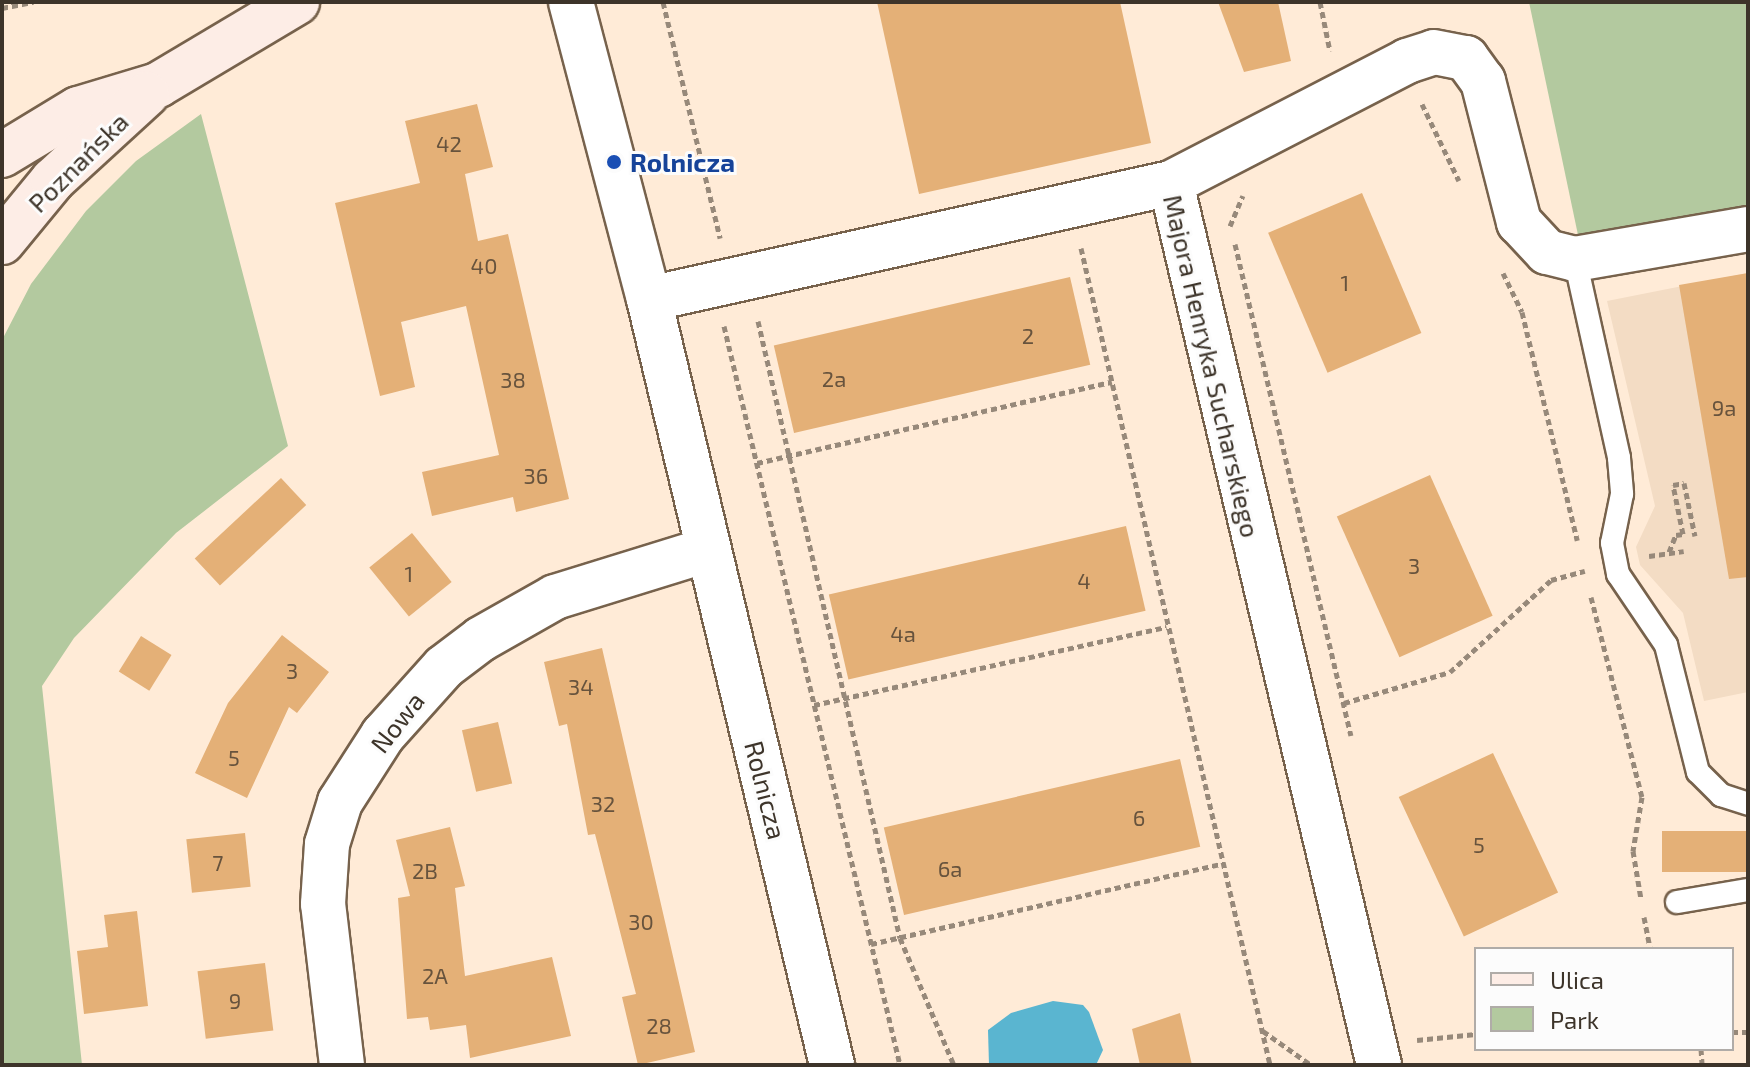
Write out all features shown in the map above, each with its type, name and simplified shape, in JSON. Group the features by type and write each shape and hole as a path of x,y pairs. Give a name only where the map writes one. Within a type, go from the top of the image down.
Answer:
{"main road":[{"path":"2,155 78,109 158,85 297,2"},
{"name":"Poznańska","path":"2,242 73,159 158,85"}],"street":[{"name":"Rolnicza","path":"571,2 649,299 832,1065"},
{"path":"1171,183 1347,96 1422,55 1447,52 1466,58 1489,98 1519,222 1547,252 1575,259 1748,229"},
{"name":"Majora Henryka Sucharskiego","path":"649,299 737,308 1171,183 1379,1065"},
{"name":"Nowa","path":"342,1065 323,904 327,844 340,802 383,735 444,667 481,639 555,597 707,550"}],"lane":[{"path":"1575,259 1619,458 1622,494 1613,533 1616,562 1624,587 1666,645 1698,772 1721,795 1748,804"},
{"path":"1677,902 1748,890"}],"path":[{"path":"2,8 33,2"},
{"path":"663,2 737,308"},
{"path":"1320,2 1332,61 1347,96"},
{"path":"1421,100 1461,185"},
{"path":"1248,187 1229,221 1354,749"},
{"path":"1079,241 1220,864 1270,1065"},
{"path":"1502,270 1522,312 1642,797 1633,851 1650,947"},
{"path":"737,308 757,317 773,314"},
{"path":"723,325 737,308"},
{"path":"723,325 737,308"},
{"path":"757,317 849,698 900,938 954,1065"},
{"path":"723,325 900,1065"},
{"path":"757,463 1112,382"},
{"path":"1669,553 1676,535 1683,534 1673,485 1684,483 1695,536"},
{"path":"1344,703 1450,672 1551,580 1616,562 1684,551"},
{"path":"814,705 1166,627"},
{"path":"871,944 1220,864"},
{"path":"1415,1025 1422,1053"},
{"path":"1262,1031 1311,1065"}],"shaded area":[{"path":"1748,273 1748,692 1704,701 1683,613 1640,565 1636,547 1655,506 1607,301"}],"green space":[{"path":"1529,2 1748,2 1748,210 1578,235"},
{"path":"201,114 288,446 176,533 74,638 42,686 82,1065 2,1065 2,340 31,284 86,211 136,161"}],"water":[{"path":"1053,1001 1083,1005 1089,1012 1103,1050 1096,1065 989,1065 988,1030 1011,1013"}],"building":[{"path":"877,2 1120,2 1151,143 919,194"},
{"path":"1218,2 1278,2 1291,61 1244,72"},
{"path":"477,104 493,167 465,174 478,241 508,234 569,499 516,512 513,497 432,516 422,472 499,455 466,306 401,322 415,387 380,396 335,203 420,183 405,121"},
{"path":"1362,193 1421,333 1327,373 1268,233"},
{"path":"1748,273 1748,577 1729,579 1679,285"},
{"path":"1070,277 1090,365 794,433 774,345"},
{"path":"1430,475 1493,616 1399,657 1337,516"},
{"path":"281,478 306,505 220,586 195,558"},
{"path":"1126,526 1146,611 848,679 829,595"},
{"path":"412,533 452,582 409,617 369,568"},
{"path":"282,635 329,672 297,713 289,707 247,798 195,773 228,703"},
{"path":"141,636 172,655 149,691 119,672"},
{"path":"602,648 695,1052 638,1065 622,997 636,994 595,834 588,835 567,724 559,726 544,662"},
{"path":"498,722 512,783 476,792 462,730"},
{"path":"1493,753 1558,893 1464,937 1399,797"},
{"path":"1180,759 1200,847 904,915 884,827"},
{"path":"450,827 465,886 455,888 465,976 552,957 571,1036 470,1058 466,1025 430,1030 428,1017 407,1019 398,898 410,896 396,840"},
{"path":"1662,831 1748,831 1748,872 1662,872"},
{"path":"245,833 251,887 192,893 186,839"},
{"path":"137,911 148,1006 84,1014 77,951 108,947 104,915"},
{"path":"265,963 273,1030 206,1039 198,971"},
{"path":"1180,1013 1192,1065 1140,1065 1132,1029"}],"place":[{"name":"Rolnicza","path":"614,162"}]}
